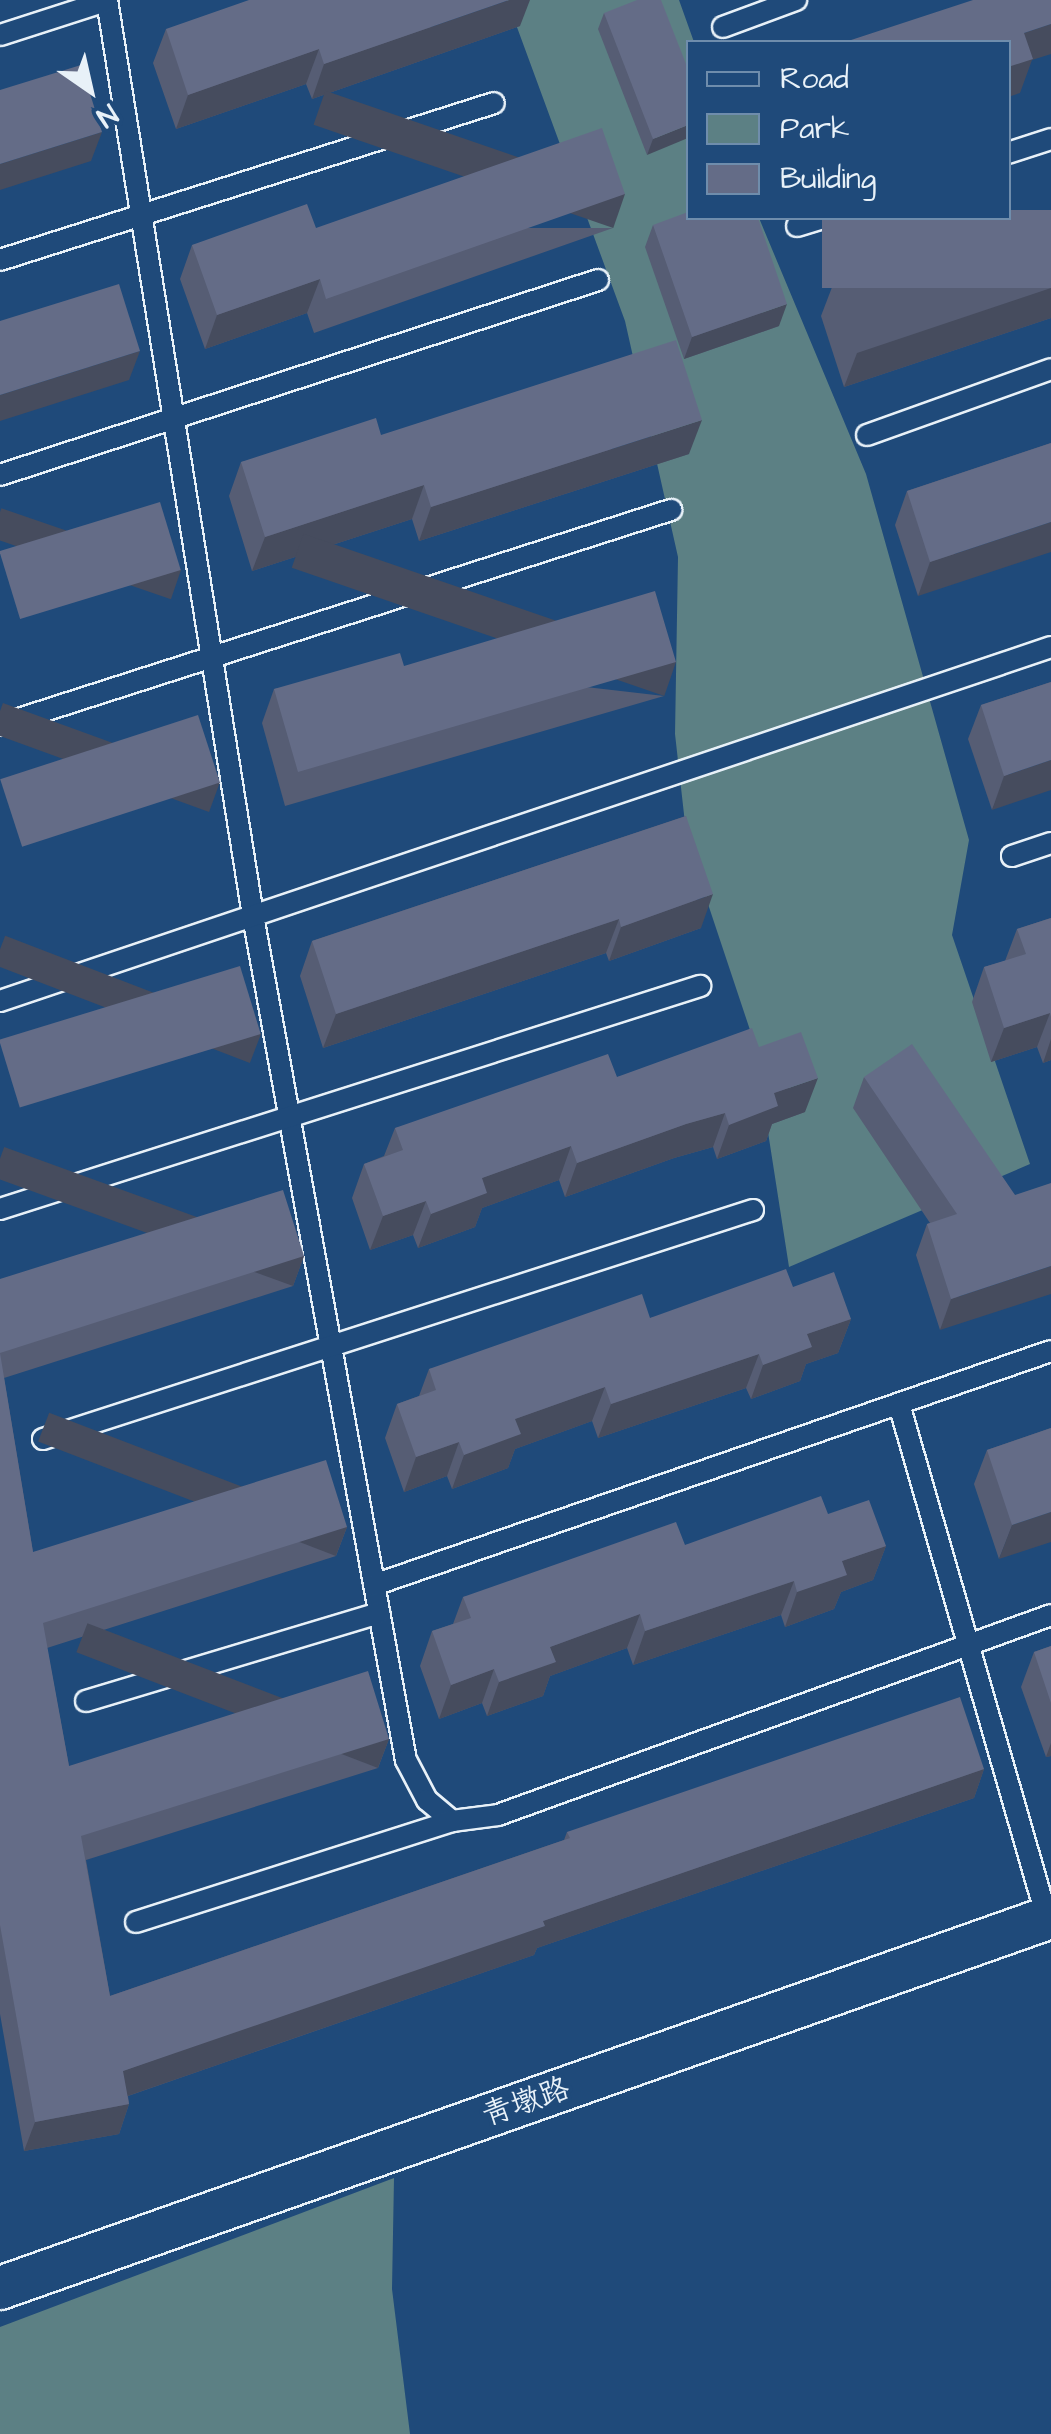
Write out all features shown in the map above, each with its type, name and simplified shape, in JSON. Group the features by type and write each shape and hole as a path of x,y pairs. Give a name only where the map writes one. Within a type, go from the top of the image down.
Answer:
{"street":[{"name":"青墩路","path":"0,2288 1049,1917"}],"lane":[{"path":"0,36 107,0 253,916 406,1760 427,1800 452,1820"},
{"path":"723,27 796,0"},
{"path":"0,260 494,103"},
{"path":"1011,152 1051,139"},
{"path":"797,226 816,220"},
{"path":"0,475 598,280"},
{"path":"867,435 1051,369"},
{"path":"0,725 672,510"},
{"path":"0,1001 1051,647"},
{"path":"1012,856 1051,843"},
{"path":"0,1209 700,986"},
{"path":"43,1439 753,1210"},
{"path":"374,1585 1051,1351"},
{"path":"898,1404 1049,1917"},
{"path":"86,1700 379,1613"},
{"path":"136,1922 452,1820 498,1814 1051,1615"}],"green space":[{"path":"507,0 679,0 693,40 686,40 686,220 760,220 866,474 969,840 952,935 1030,1164 789,1267 754,1042 687,841 675,734 678,557 625,321"},
{"path":"394,2178 392,2289 410,2434 0,2434 0,2327"}],"building":[{"path":"249,0 509,0 324,64 319,49 188,95 166,29"},
{"path":"637,0 661,0 686,64 686,126 653,139 604,13"},
{"path":"973,0 1051,0 1051,24 1024,33 1033,59 1011,66 1011,40 851,40"},
{"path":"81,65 102,132 0,164 0,90"},
{"path":"602,128 625,194 326,299 320,279 217,315 192,245 307,204 316,228"},
{"path":"1011,210 1051,210 1051,288 822,288 822,220 1011,220"},
{"path":"686,213 686,220 759,220 787,304 692,337 653,225"},
{"path":"119,284 140,351 0,395 0,321"},
{"path":"676,340 702,420 431,507 424,485 265,537 241,462 376,418 381,435"},
{"path":"1051,443 1051,522 930,562 907,491"},
{"path":"160,502 181,570 20,619 0,551"},
{"path":"655,591 676,662 298,772 274,689 400,653 404,666"},
{"path":"1051,682 1051,760 1004,776 981,705"},
{"path":"198,715 220,783 22,847 0,779"},
{"path":"686,816 713,894 621,927 619,919 336,1014 312,941"},
{"path":"1051,918 1051,1017 1050,1013 1004,1028 984,967 1026,954 1017,929"},
{"path":"240,966 261,1034 20,1108 0,1039"},
{"path":"752,1028 759,1047 801,1032 818,1078 774,1093 778,1106 729,1125 725,1113 577,1163 571,1146 482,1178 487,1193 431,1214 426,1201 383,1216 364,1164 403,1150 395,1128 608,1054 617,1077"},
{"path":"912,1044 1015,1195 1051,1183 1051,1266 951,1299 927,1224 957,1214 864,1077"},
{"path":"283,1190 304,1256 0,1353 0,1279"},
{"path":"786,1269 793,1287 834,1272 851,1319 807,1334 812,1347 763,1365 759,1354 611,1404 605,1387 515,1419 521,1434 464,1455 459,1442 416,1457 397,1404 436,1390 429,1369 642,1294 650,1318"},
{"path":"0,1353 33,1552 326,1460 347,1527 43,1623 69,1766 368,1671 389,1739 81,1836 110,1996 570,1838 567,1832 960,1697 984,1769 123,2071 129,2104 35,2122 0,1925"},
{"path":"1051,1428 1051,1512 1012,1525 987,1450"},
{"path":"821,1496 828,1514 869,1500 886,1546 842,1561 847,1575 797,1592 794,1581 645,1631 640,1614 550,1647 556,1662 499,1682 494,1669 451,1685 432,1631 471,1618 463,1597 676,1522 685,1545"},
{"path":"1051,1646 1051,1703 1034,1652"}]}
